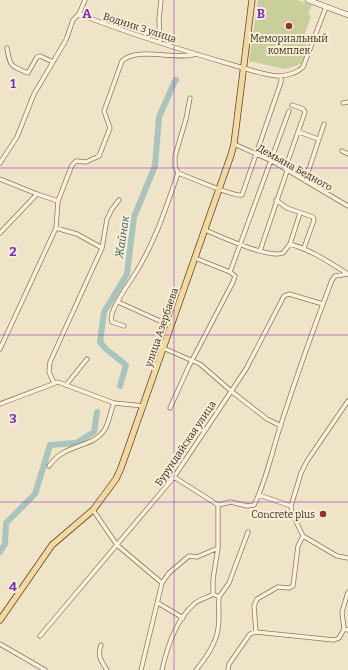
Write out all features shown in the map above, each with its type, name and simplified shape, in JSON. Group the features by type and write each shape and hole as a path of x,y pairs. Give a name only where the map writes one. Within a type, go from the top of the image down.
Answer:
{"main road":[{"name":"улица Азербаева","path":"0,620 52,545 93,510 116,479 144,406 234,144 252,0"},
{"path":"308,0 348,15"}],"street":[{"path":"0,163 17,137 34,94 66,40 73,20 80,14 85,0"},
{"path":"160,42 159,19 161,0"},
{"path":"178,173 219,189 242,195 282,82 281,76 299,71 303,67 326,7"},
{"name":"Водник 3 улица","path":"80,14 109,26 196,54 243,68 281,76"},
{"path":"7,48 10,64 14,68 28,72 37,57 40,56 53,62"},
{"path":"0,349 56,228 58,201 72,165 76,161 86,162 98,156 103,147 110,128 104,111 122,61 128,57 157,54 186,57 196,54"},
{"path":"124,326 111,321 110,317 136,272 162,220 178,173 175,166 175,156 186,119 190,98"},
{"path":"342,102 348,102"},
{"path":"260,251 305,112 303,109 292,104"},
{"path":"230,272 272,161 289,111"},
{"path":"305,181 324,124"},
{"path":"298,132 318,139"},
{"name":"Демьяна Бедного","path":"234,144 272,161 348,206"},
{"path":"342,151 348,154"},
{"path":"0,179 58,201"},
{"path":"0,233 37,194"},
{"path":"54,383 49,372 50,362 102,248 107,219 119,200"},
{"path":"276,200 287,208 313,217 314,220 304,248"},
{"path":"205,230 241,245 279,255 283,253 290,244 300,213"},
{"path":"56,228 77,234 102,248"},
{"path":"290,244 304,248 348,274"},
{"path":"170,408 235,276 230,272 195,258"},
{"path":"174,477 218,505 232,502 247,506 254,505 270,464 281,426 323,304 335,276 348,274"},
{"name":"Бурундайская улица","path":"40,636 174,477 246,369 284,296 288,294 323,304"},
{"path":"118,302 171,326"},
{"path":"163,348 200,364 267,419 281,426"},
{"path":"66,385 87,359"},
{"path":"0,404 54,383 66,385 114,403 144,406"},
{"path":"348,401 301,472 291,506 292,513 303,536 337,556 348,558"},
{"path":"49,466 56,457 61,454 98,437 104,431 114,403"},
{"path":"259,495 291,506"},
{"path":"214,594 213,579 218,548 218,505"},
{"path":"93,510 117,544 162,584"},
{"path":"196,670 206,658 216,637 219,627 219,597 229,583 248,532"},
{"path":"256,632 254,606 257,600 278,587 289,588 293,586 298,546 303,536"},
{"path":"141,670 162,584 169,573 189,556 197,557 218,548"},
{"path":"228,670 229,664 245,639 250,634 256,632 334,640 339,638 346,630 342,612 348,592"},
{"path":"214,594 219,597"},
{"path":"162,670 173,637 183,618 195,603 214,594"},
{"path":"158,603 183,618"},
{"path":"0,644 45,670"},
{"path":"101,645 99,652 100,660 107,670"}],"green space":[{"path":"258,0 297,0 312,5 308,14 311,16 303,39 307,46 307,52 301,64 285,69 249,61"}],"waterway":[{"name":"Жайнак","path":"120,386 126,365 106,349 100,342 104,312 127,274 134,217 155,166 159,117 176,80"},
{"name":"Жайнак","path":"0,552 5,544 6,523 35,494 50,445 76,443 94,432 97,412"}],"place":[{"name":"Мемориальный комплек","path":"289,26"},
{"name":"Concrete plus","path":"323,514"}]}
